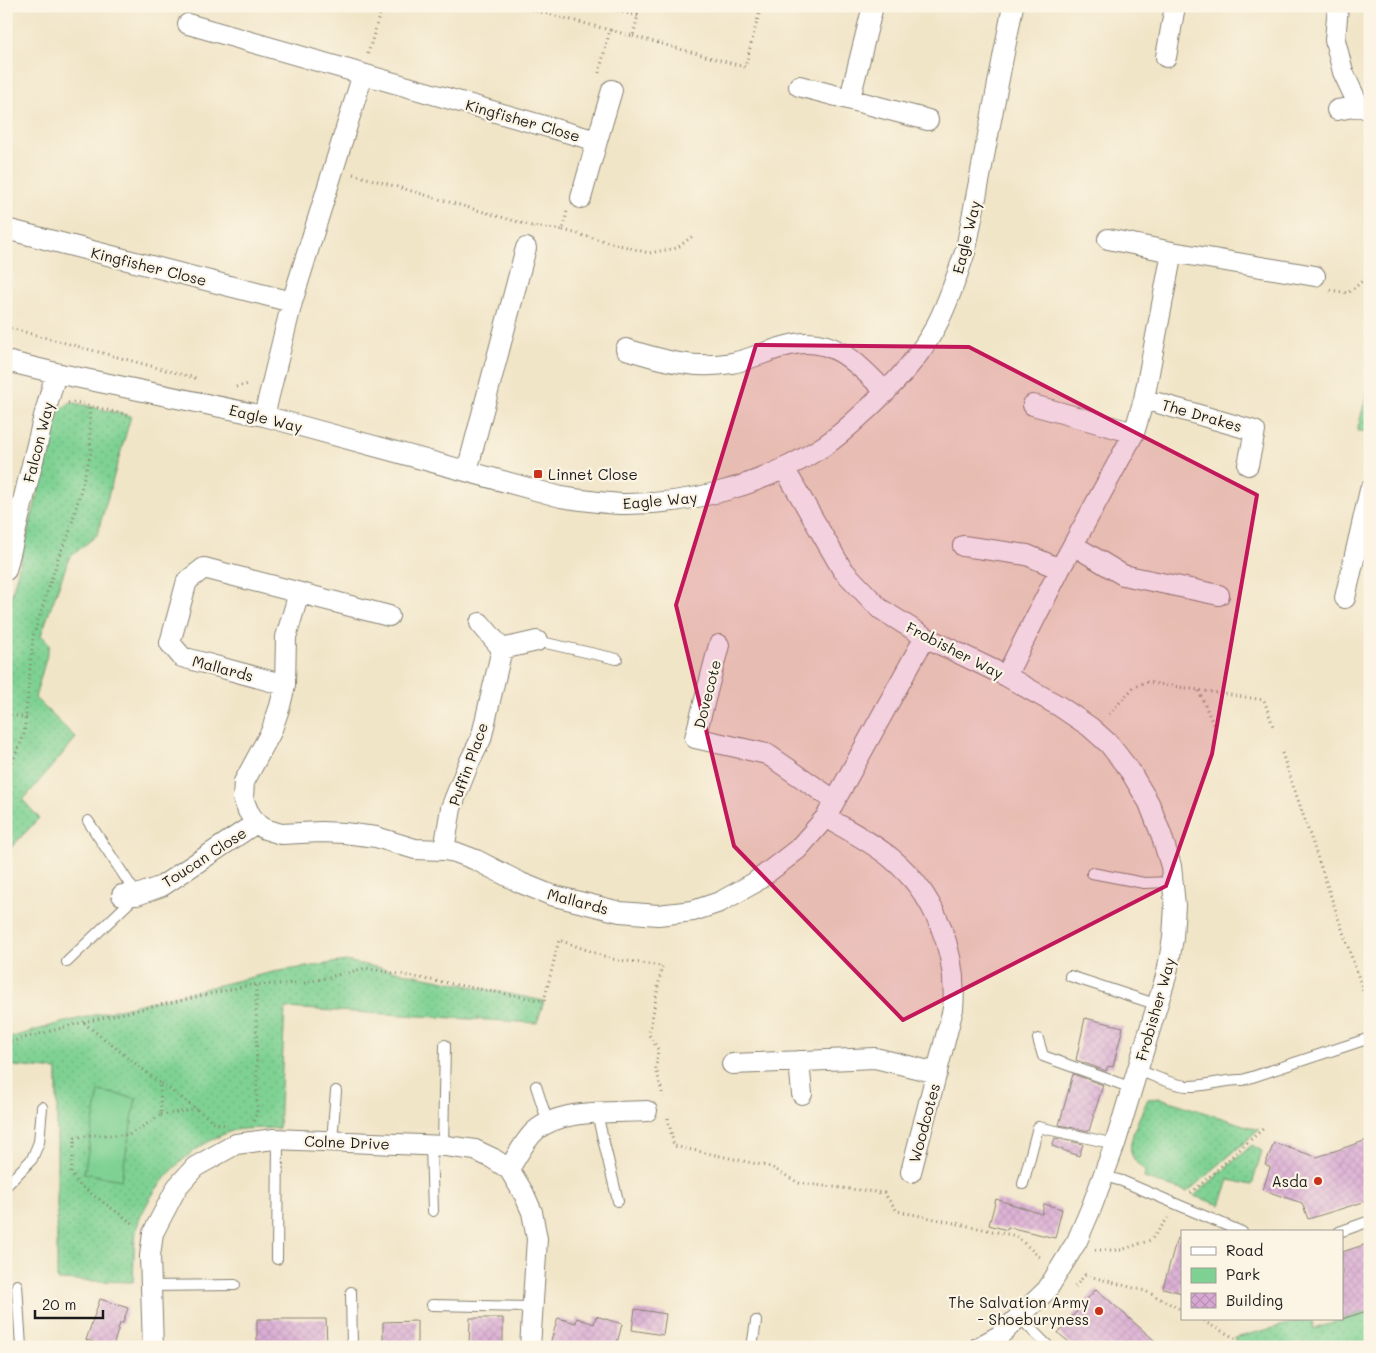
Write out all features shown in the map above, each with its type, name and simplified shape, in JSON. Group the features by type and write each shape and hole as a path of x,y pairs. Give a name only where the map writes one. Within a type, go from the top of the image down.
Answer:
{"street":[{"path":"850,98 873,6"},
{"name":"Eagle Way","path":"6,361 264,416 467,472 586,501 637,504 669,502 699,497 744,484 784,468 834,439 886,392 911,364 935,328 954,286 966,249 1013,6"},
{"path":"1166,58 1174,6"},
{"path":"1337,110 1364,108 1343,72 1335,40 1338,6"},
{"name":"Kingfisher Close","path":"188,24 597,141"},
{"path":"264,416 292,302 363,74"},
{"path":"799,86 928,120"},
{"name":"Kingfisher Close","path":"580,198 612,90"},
{"name":"Kingfisher Close","path":"6,230 292,302"},
{"path":"1108,239 1172,252 1315,276"},
{"path":"467,472 526,248"},
{"name":"The Drakes","path":"1006,676 1060,569 1134,433 1144,399 1172,252"},
{"path":"626,349 667,361 710,365 732,363 795,344 827,346 842,352 886,392"},
{"name":"Falcon Way","path":"6,570 56,373"},
{"name":"The Drakes","path":"1144,399 1255,431 1248,464"},
{"path":"1033,404 1134,433"},
{"name":"Frobisher Way","path":"784,468 842,569 879,608 925,637 1006,676 1059,706 1090,727 1109,744 1130,771 1149,803 1171,866 1175,905 1173,938 1167,973 1116,1144 1104,1176 1077,1241 1059,1274 1047,1290 999,1336 979,1347"},
{"path":"1345,598 1370,490"},
{"path":"1073,545 1123,576 1219,595"},
{"path":"963,546 1027,555 1060,569"},
{"name":"Mallards","path":"285,684 182,657 170,643 187,581 204,568 389,616"},
{"path":"256,823 248,811 243,798 244,782 271,732 285,684 286,637 299,593"},
{"path":"480,623 502,649 537,641"},
{"name":"Mallards","path":"256,823 281,834 344,833 376,837 415,849 455,852 551,895 620,912 658,915 693,911 720,902 754,883 798,849 830,809 925,637"},
{"name":"Dovecote","path":"719,645 696,738 766,754 830,809"},
{"name":"Puffin Place","path":"444,850 451,808 468,765 481,739 502,649"},
{"name":"Woodcotes","path":"830,809 890,857 919,887 938,919 948,947 953,972 953,1009 911,1172"},
{"name":"Toucan Close","path":"130,895 162,886 256,823"},
{"name":"Woodcotes","path":"732,1064 875,1058 937,1073"},
{"path":"800,1062 802,1094"},
{"path":"509,1169 535,1132 555,1119 576,1114 647,1111"},
{"name":"Colne Drive","path":"153,1347 150,1256 154,1233 177,1187 195,1167 236,1144 278,1139 437,1145 475,1150 509,1169 532,1212 537,1239 530,1347"}],"lane":[{"path":"537,641 617,659"},
{"path":"67,962 130,895 88,821"},
{"path":"1092,873 1144,883 1172,882"},
{"path":"1070,976 1158,1005"},
{"path":"1038,1039 1043,1056 1135,1079 1185,1086 1243,1080 1370,1038"},
{"path":"433,1212 445,1045"},
{"path":"536,1086 548,1123"},
{"path":"332,1141 336,1092"},
{"path":"6,1186 32,1158 39,1142 42,1107"},
{"path":"597,1114 618,1201"},
{"path":"1023,1184 1038,1127 1116,1144"},
{"path":"277,1258 278,1139"},
{"path":"1104,1176 1122,1180 1237,1230"},
{"path":"1344,1230 1370,1221"},
{"path":"17,1285 21,1347"},
{"path":"150,1286 235,1285"},
{"path":"351,1292 352,1347"},
{"path":"432,1305 532,1307"},
{"path":"1019,1317 1049,1347"},
{"path":"752,1347 756,1321"}],"path":[{"path":"363,74 382,6"},
{"path":"517,6 746,67 761,6"},
{"path":"598,6 638,16"},
{"path":"633,36 640,6"},
{"path":"610,30 596,86 612,90"},
{"path":"333,169 532,226 563,230 649,253 677,248 694,235"},
{"path":"563,230 571,196 580,198"},
{"path":"526,248 532,226"},
{"path":"1315,276 1312,287 1348,293 1370,275"},
{"path":"43,420 53,422 59,410 71,402 131,416"},
{"path":"6,776 24,735 33,637 59,555 69,534 91,452 89,406"},
{"path":"1109,714 1133,688 1146,682 1264,700 1274,728"},
{"path":"1199,690 1216,731"},
{"path":"6,714 27,718"},
{"path":"1282,753 1370,1011"},
{"path":"6,1044 84,1022 256,984 304,983 366,968 544,1001 559,940 612,959 662,966 649,1035 658,1048 656,1068 663,1097"},
{"path":"245,1124 253,1122 257,1112 256,984"},
{"path":"84,1022 160,1083 214,1122 229,1127"},
{"path":"160,1083 161,1115"},
{"path":"154,1233 138,1227 80,1186 71,1173 75,1138 91,1135 129,1135 161,1115 197,1109"},
{"path":"668,1117 674,1146 771,1167 799,1183 884,1193 898,1211 1016,1236 1076,1288 1085,1275 1145,1291 1181,1309"},
{"path":"1201,1320 1235,1338"}],"highlighted area":[{"path":"756,345 969,347 1257,495 1212,754 1166,886 903,1020 734,846 676,605"}],"green space":[{"path":"1370,381 1370,431 1357,431"},
{"path":"71,402 131,416 97,535 69,558 41,635 50,644 35,698 76,738 23,800 39,818 6,853 6,617 44,469 53,422 59,410"},
{"path":"346,961 544,1001 537,1023 285,1008 279,1128 233,1130 201,1146 176,1166 156,1190 140,1218 135,1240 133,1282 57,1280 57,1070 6,1065 6,1039 57,1024 273,972"},
{"path":"99,1091 136,1098 121,1180 84,1173"},
{"path":"1160,1098 1259,1130 1187,1192 1144,1178 1145,1171 1136,1163 1131,1152 1133,1133 1148,1099"},
{"path":"1252,1145 1262,1151 1252,1185 1229,1180 1220,1205 1194,1196"},
{"path":"1370,1310 1370,1347 1236,1347 1235,1338 1303,1320 1311,1320 1314,1329"}],"building":[{"path":"1085,1018 1123,1027 1113,1067 1108,1066 1106,1071 1076,1060"},
{"path":"1073,1074 1103,1085 1089,1131 1059,1125"},
{"path":"1055,1138 1083,1144 1079,1156 1052,1146"},
{"name":"Asda","path":"1370,1139 1370,1200 1308,1219 1302,1203 1263,1190 1270,1167 1265,1165 1274,1143 1317,1157"},
{"path":"996,1199 1042,1214 1044,1204 1062,1209 1055,1238 1008,1227 1007,1230 989,1225"},
{"path":"1177,1238 1181,1239 1181,1293 1163,1288"},
{"path":"1370,1243 1370,1310 1344,1318 1344,1251"},
{"name":"The Salvation Army - Shoeburyness","path":"1096,1289 1162,1347 1075,1347 1058,1333"},
{"path":"100,1299 128,1308 123,1323 120,1323 113,1347 86,1340"},
{"path":"635,1309 666,1314 663,1335 632,1330"},
{"path":"596,1316 622,1324 616,1347 549,1347 558,1318 576,1323 577,1318 594,1324"},
{"path":"470,1318 503,1318 503,1347 469,1347"},
{"path":"257,1319 326,1319 327,1346 257,1347"},
{"path":"417,1321 417,1347 383,1347 383,1322"}],"place":[{"name":"Linnet Close","path":"538,474"},
{"name":"Asda","path":"1318,1181"},
{"name":"The Salvation Army - Shoeburyness","path":"1099,1311"}]}
